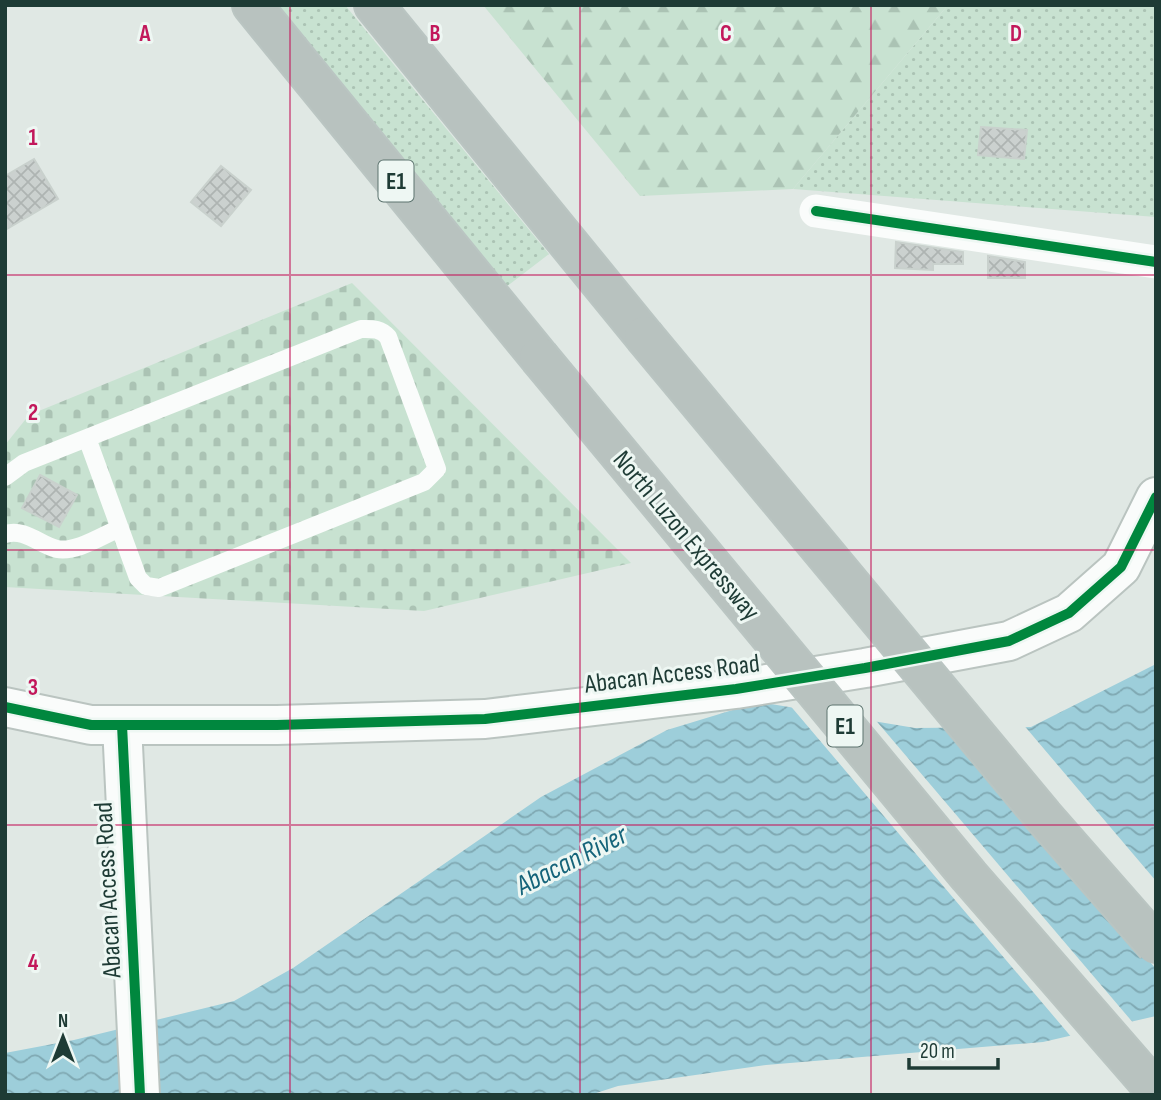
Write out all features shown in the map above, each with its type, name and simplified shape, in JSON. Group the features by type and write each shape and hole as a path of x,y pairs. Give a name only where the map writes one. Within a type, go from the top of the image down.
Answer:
{"highway":[{"name":"North Luzon Expressway","path":"252,5 539,357 969,876 1156,1091"},
{"path":"374,5 644,336 1043,816 1156,945"}],"street":[{"path":"816,211 1156,261"},
{"name":"Abacan Access Road","path":"5,707 91,724 485,719 736,689 1009,641 1069,613 1121,567 1156,497"},
{"name":"Abacan Access Road","path":"122,724 140,1095"}],"lane":[{"path":"5,477 24,463 361,329 382,331 388,337 436,469 424,482 159,588 145,586 138,578 88,438"},
{"path":"5,534 27,534 56,549 68,549 120,528"}],"green space":[{"path":"275,5 345,5 549,254 506,287"},
{"path":"483,5 948,5 793,189 640,196"},
{"path":"948,5 1156,5 1156,217 793,189"},
{"path":"352,283 631,563 424,611 5,587 5,445 29,415"}],"water":[{"name":"Abacan River","path":"1156,664 1156,1016 1043,1042 766,1065 618,1086 590,1095 5,1095 5,1053 74,1040 234,1001 293,968 541,797 667,730 759,702 915,728 1031,727"}],"pier":[{"path":"788,703 873,717 1135,1025 1073,1039"},
{"path":"1022,723 1156,881 1156,969 947,724"}],"building":[{"path":"981,127 1027,130 1024,159 978,155"},
{"path":"34,159 58,199 5,230 5,176"},
{"path":"221,166 251,190 221,226 191,202"},
{"path":"896,242 963,252 963,264 933,264 933,270 895,268"},
{"path":"988,256 1025,262 1025,278 988,278"},
{"path":"40,475 77,495 59,527 22,508"}],"cycle path":[{"path":"816,211 1156,262"},
{"path":"5,707 91,725 277,725 485,719 736,689 865,668 1009,641 1069,613 1121,567 1156,497"},
{"path":"122,725 140,1095"}]}
